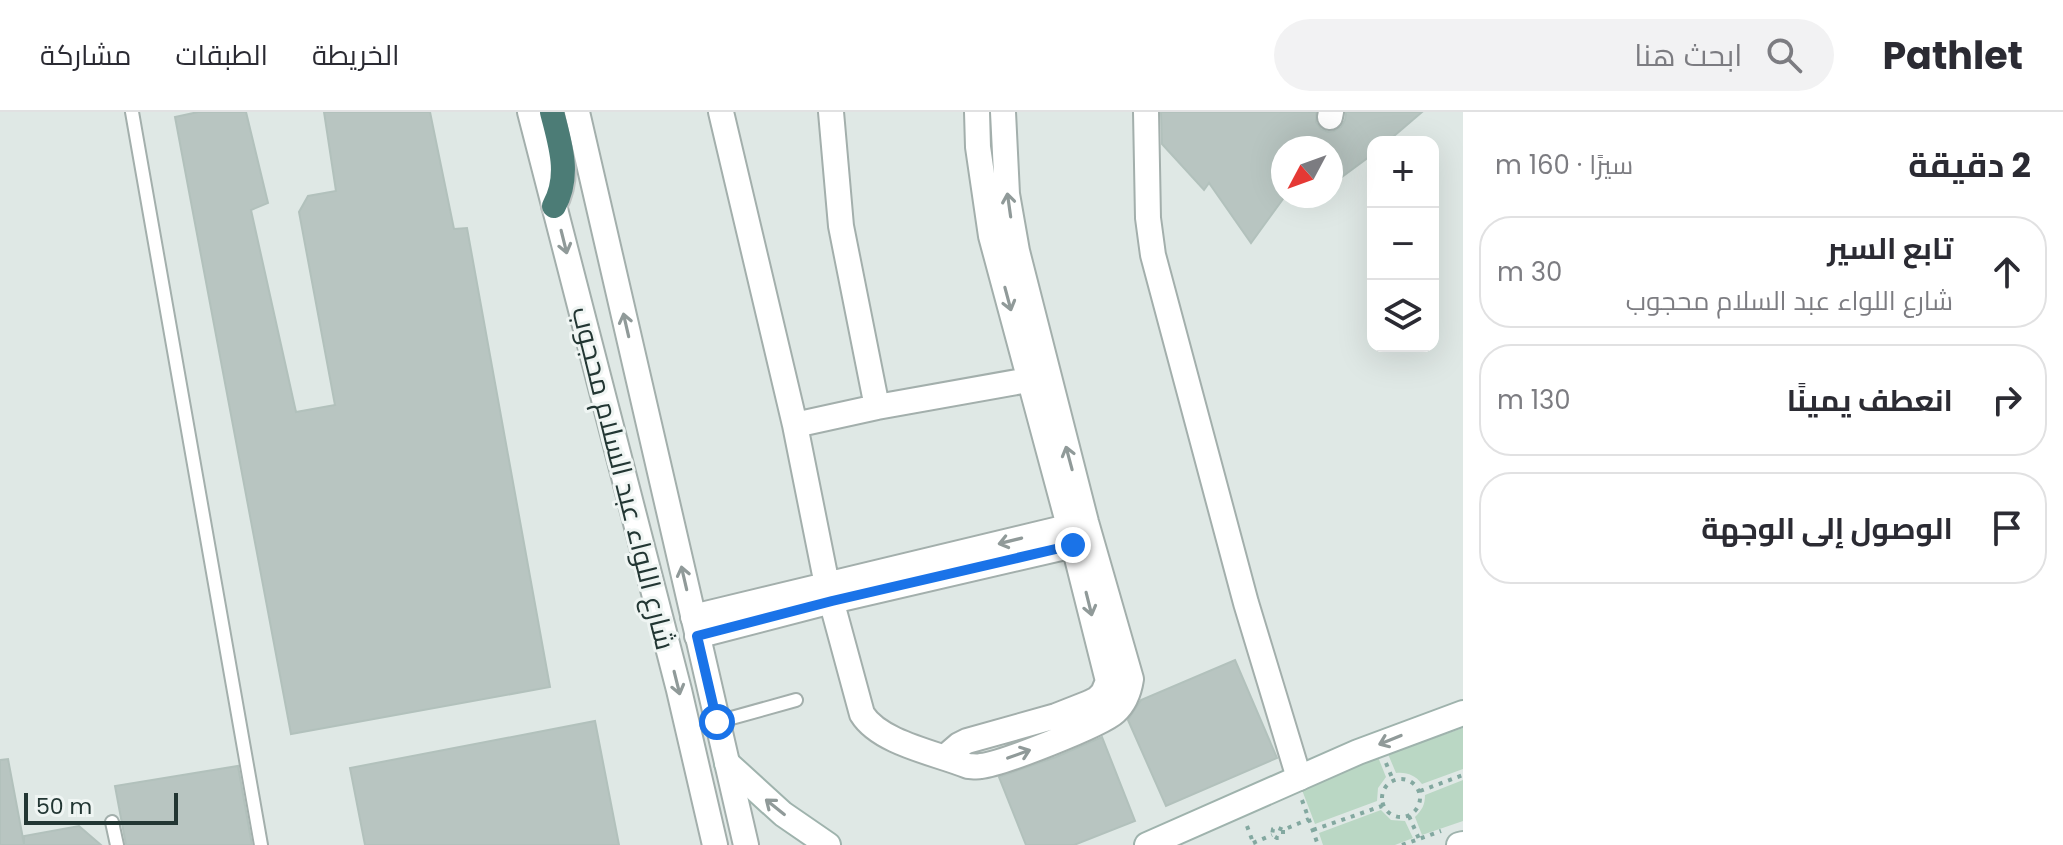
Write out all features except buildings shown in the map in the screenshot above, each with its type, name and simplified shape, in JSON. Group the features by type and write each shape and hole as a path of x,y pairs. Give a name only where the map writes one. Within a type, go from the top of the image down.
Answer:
{"highway":[{"path":"552,112 564,167 562,188 554,206"}],"street":[{"name":"شارع اللواء عبد السلام محجوب","path":"530,112 679,690 715,845"},
{"name":"شارع اللواء عبد السلام محجوب","path":"577,112 746,845"},
{"path":"721,112 795,425 830,593 862,714 868,723 890,737 968,766 981,766 1110,717 1128,693 1119,680 1038,378 991,236 978,147 977,112"},
{"path":"831,112 841,226 877,407"},
{"path":"1003,112 1007,194 1038,378"},
{"path":"1146,112 1149,229 1156,271 1298,784"},
{"path":"795,425 1038,378"},
{"path":"695,626 1080,534"},
{"path":"1147,845 1298,784 1417,729 1463,713"},
{"path":"727,763 783,814 828,845"}],"lane":[{"path":"132,112 261,845"},
{"path":"717,722 796,700"},
{"path":"112,822 117,845"}],"path":[{"path":"1419,791 1463,775"},
{"path":"1406,779 1419,791 1418,808 1409,816 1397,817 1383,805 1383,794 1393,781 1406,779"},
{"path":"1298,784 1318,845"},
{"path":"1313,830 1383,805"},
{"path":"1244,816 1254,844 1272,835 1279,838 1282,845"},
{"path":"1409,816 1419,839"},
{"path":"1283,830 1309,819"},
{"path":"1272,835 1276,827 1283,830"},
{"path":"1279,838 1283,830"},
{"path":"1402,845 1419,839 1457,839"}],"green space":[{"path":"1463,728 1463,769 1422,784 1410,775 1396,773 1388,754"},
{"path":"1378,757 1386,777 1378,788 1377,801 1315,824 1302,790"},
{"path":"1463,780 1463,821 1422,835 1415,817 1423,807 1425,795"},
{"path":"1381,810 1391,820 1405,821 1413,838 1395,845 1323,845 1319,833"}],"route":[{"path":"717,722 697,636 1073,545"}]}
